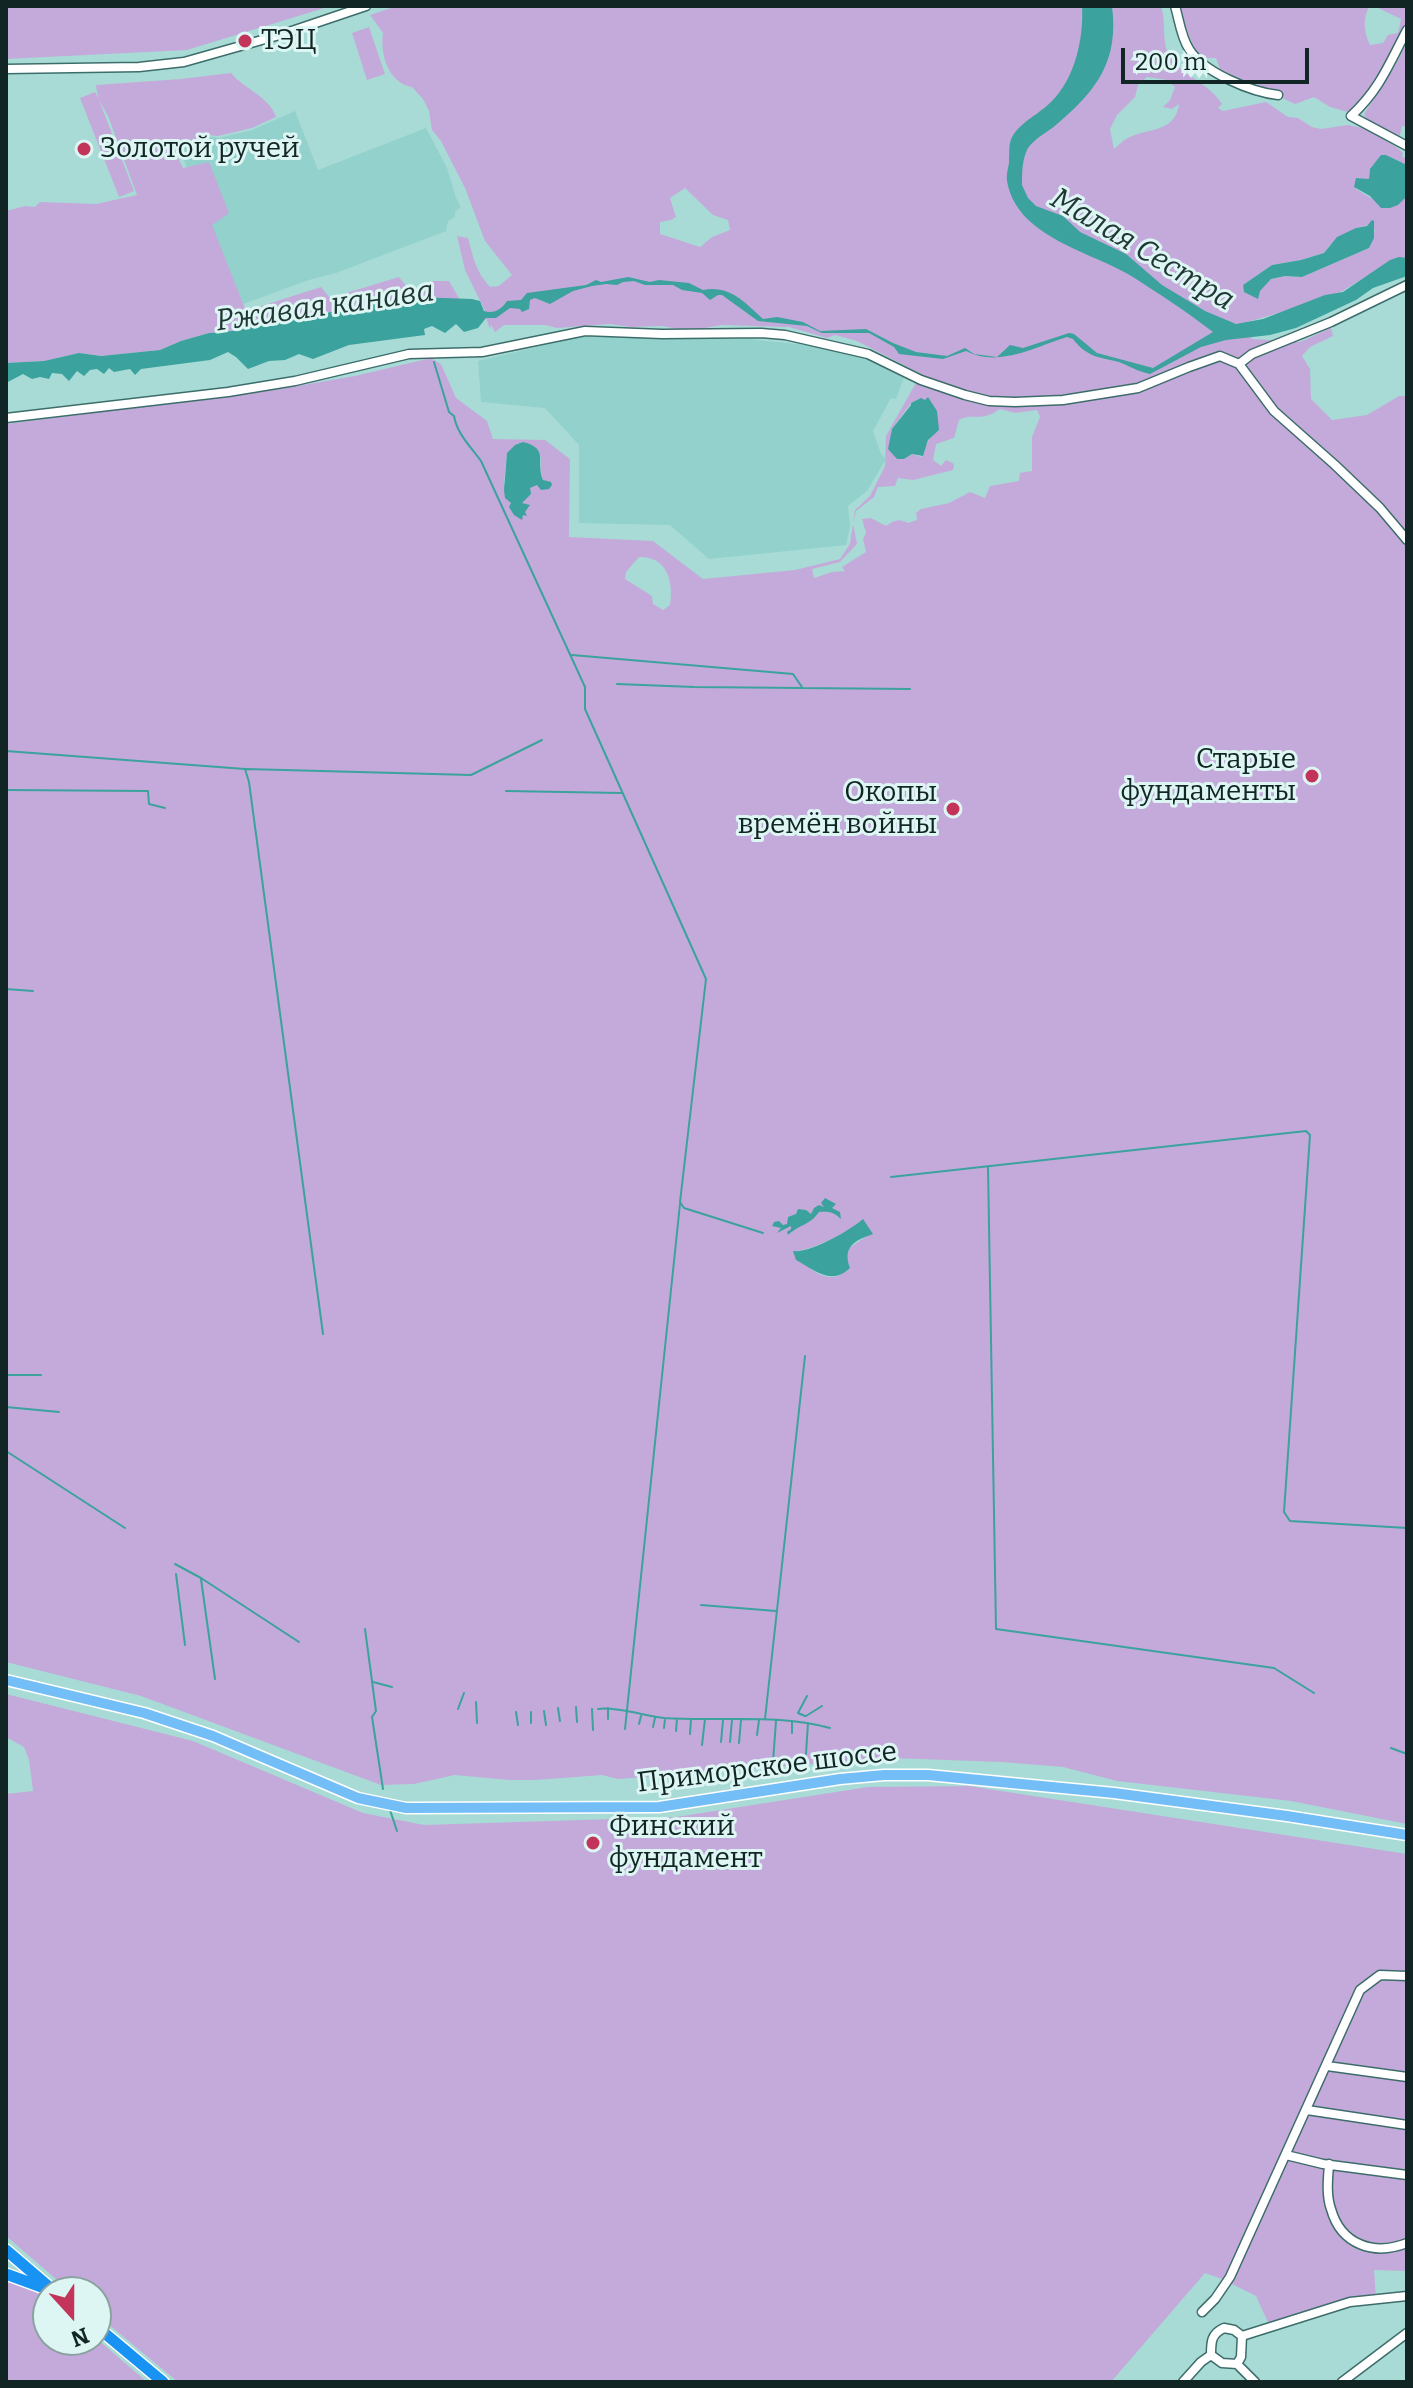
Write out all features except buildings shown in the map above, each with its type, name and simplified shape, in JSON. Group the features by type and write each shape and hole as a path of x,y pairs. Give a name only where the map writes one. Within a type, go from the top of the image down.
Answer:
{"highway":[{"path":"6,2250 36,2276"},
{"path":"6,2274 32,2284"},
{"path":"112,2339 163,2382"}],"main road":[{"name":"Приморское шоссе","path":"6,1680 144,1713 213,1736 358,1798 406,1808 659,1807 840,1779 917,1775 1114,1793 1407,1835"}],"street":[{"path":"6,69 139,67 184,62 366,6"},
{"path":"1175,6 1187,46 1198,61 1265,94 1278,95"},
{"path":"1407,30 1384,78 1365,104 1351,116 1407,146"},
{"path":"1239,364 1252,354 1331,322 1407,285"},
{"path":"6,418 240,390 309,378 409,354 482,352 585,331 785,335 868,354 921,380 989,401 1072,399 1138,388 1220,356 1239,364 1274,411 1380,508 1407,540"},
{"path":"1202,2312 1230,2277 1360,1990 1380,1975 1407,1976"},
{"path":"1327,2066 1407,2077"},
{"path":"1307,2110 1407,2125"},
{"path":"1286,2155 1407,2175"},
{"path":"1329,2164 1330,2209 1342,2231 1357,2245 1377,2248 1407,2243"},
{"path":"1242,2336 1350,2302 1407,2296"},
{"path":"1183,2382 1211,2355 1216,2332 1224,2328 1242,2336"},
{"path":"1342,2382 1407,2333"},
{"path":"1237,2364 1241,2357 1242,2336"},
{"path":"1211,2355 1222,2363 1237,2364 1255,2382"}],"shaded area":[{"path":"6,6 331,6 187,50 6,59"},
{"path":"397,6 1161,6 1167,51 1178,66 1216,96 1222,104 1218,108 1223,111 1266,102 1288,117 1298,118 1312,127 1321,129 1348,125 1363,128 1395,146 1403,153 1402,157 1407,158 1407,165 1386,155 1370,169 1369,179 1359,177 1356,189 1376,201 1397,205 1407,196 1407,258 1393,260 1331,298 1247,322 1252,339 1300,342 1331,328 1333,336 1310,347 1302,356 1310,369 1311,399 1332,420 1367,415 1399,396 1405,396 1407,402 1407,1824 1291,1801 1117,1781 1063,1767 1002,1762 891,1758 618,1779 602,1775 509,1780 455,1775 414,1784 381,1785 141,1696 6,1662 6,424 280,389 431,358 441,364 456,398 487,421 493,439 545,440 570,459 569,537 653,541 703,579 795,570 840,559 850,544 855,510 870,496 885,466 886,436 921,374 857,341 835,335 827,338 789,327 722,325 688,331 663,326 611,324 557,328 504,325 495,332 491,325 490,329 488,317 465,270 457,236 468,238 478,270 490,287 499,286 512,275 485,241 465,188 432,130 429,111 423,99 412,87 391,74 383,50 383,33 370,15","holes":["1147,77 1167,80 1175,87 1170,100 1163,107 1172,109 1179,104 1172,120 1166,125 1128,138 1114,149 1110,129 1117,115 1135,97 1138,85","685,188 713,215 728,220 730,230 712,237 700,247 660,234 660,222 676,217 670,198","1369,225 1375,230 1369,248 1302,277 1271,279 1259,291 1242,286 1272,265 1324,253 1330,245 1356,228","925,400 937,411 938,431 931,435 921,457 912,454 897,459 892,429 911,403","1000,409 1015,413 1037,410 1040,417 1032,437 1032,471 1020,473 1019,481 990,486 985,498 970,492 949,503 921,509 916,513 917,520 908,523 897,520 886,526 871,518 862,519 866,552 842,567 845,571 814,578 812,569 840,562 857,544 853,524 856,511 874,497 878,487 895,486 898,478 913,480 953,470 954,464 946,460 941,466 933,460 936,444 954,438 959,420 982,417","530,444 536,448 541,456 543,480 529,488 531,494 521,503 529,505 523,515 513,511 504,482 507,453","639,557 656,561 669,579 670,605 663,610 653,604 652,596 625,579 626,572","860,1221 867,1236 849,1248 847,1259 850,1268 837,1276 826,1277 815,1272 794,1251 818,1245"]},
{"path":"1082,6 1112,6 1112,43 1102,73 1071,111 1034,141 1023,161 1022,185 1036,206 1063,216 1080,232 1126,254 1162,285 1205,311 1236,324 1263,319 1325,295 1343,292 1399,257 1407,258 1407,276 1373,288 1356,300 1296,328 1201,347 1150,374 1093,355 1067,337 997,357 1010,345 1023,348 1069,333 1097,353 1153,368 1213,332 1133,277 1040,230 1014,200 1007,181 1012,138 1022,125 1059,93 1072,70 1079,44"},
{"path":"1178,6 1370,6 1365,25 1370,45 1383,43 1388,35 1398,33 1401,19 1374,6 1407,6 1407,25 1382,74 1366,97 1348,112 1330,107 1314,97 1295,104 1220,69 1216,58 1204,58 1194,48"},
{"path":"369,27 385,74 367,80 352,33"},
{"path":"1407,43 1407,127 1402,126 1399,139 1369,123 1364,114"},
{"path":"231,73 262,98 276,117 252,128 218,136 208,135 174,150 183,168 209,162 229,213 212,225 246,311 321,287 330,298 399,277 411,292 433,281 449,281 460,300 415,297 376,303 354,311 331,312 281,323 252,324 232,331 209,333 160,350 101,356 79,353 44,361 6,363 6,211 35,207 40,202 96,204 137,195 108,116 99,100 134,191 119,197 80,98 95,92 98,98 96,85"},
{"path":"295,111 318,170 426,128 447,168 461,207 455,212 455,217 448,221 446,231 243,304 179,148 208,136 219,138 252,130"},
{"path":"1381,155 1407,165 1407,196 1390,208 1381,208 1370,196 1354,187 1356,178 1369,179 1370,169"},
{"path":"1372,220 1374,238 1369,248 1302,277 1271,279 1260,291 1258,299 1244,292 1243,285 1272,265 1324,253 1337,237 1367,226"},
{"path":"628,277 650,282 689,283 703,290 729,292 763,319 777,317 803,322 820,331 866,329 916,352 947,356 965,348 974,354 997,357 978,356 966,351 943,359 899,354 894,347 869,333 822,333 807,326 758,321 722,295 710,300 702,293 682,290 673,285 645,285 634,281 573,291 550,304 535,298 530,300 529,309 522,312 510,308 496,318 486,318 478,328 464,332 456,324 445,333 432,326 424,329 425,335 349,345 313,359 299,354 248,369 228,352 210,360 141,369 135,375 130,369 114,372 109,368 104,374 97,369 90,370 84,376 77,371 69,381 62,374 52,373 49,379 32,379 23,374 6,383 6,363 44,361 79,353 101,356 160,350 209,333 232,331 252,324 281,323 403,300 407,291 415,297 472,299 480,301 484,311 494,312 507,301 521,300 527,293"},
{"path":"562,338 749,339 842,349 905,375 896,399 891,398 873,431 881,454 886,459 867,491 848,506 850,527 846,545 709,559 670,525 579,523 579,445 545,408 481,402 478,361 558,342"},
{"path":"928,397 937,411 939,430 928,440 923,456 912,454 897,459 888,449 892,429 911,403"},
{"path":"523,442 539,452 543,480 552,485 549,489 541,490 537,485 530,488 531,494 522,503 530,505 525,512 527,516 523,515 522,520 509,507 511,503 505,498 504,490 507,453"},
{"path":"825,1198 836,1204 832,1208 840,1212 841,1219 831,1212 819,1212 788,1235 791,1226 777,1233 781,1228 772,1226 779,1221 787,1224 788,1217 796,1214 798,1209 811,1214 819,1205 824,1207 821,1203"},
{"path":"863,1219 873,1234 852,1245 848,1254 850,1268 843,1273 829,1276 796,1260 793,1251 819,1245"},
{"path":"6,1694 193,1741 363,1813 424,1825 676,1817 868,1787 969,1786 1407,1854 1407,2271 1374,2270 1376,2299 1270,2327 1256,2296 1205,2273 1111,2382 178,2382 112,2327 112,2276 52,2276 6,2236 6,1794 33,1791 24,1747 6,1737"},
{"path":"6,2281 32,2291 32,2356 112,2356 112,2352 147,2382 6,2382"}],"waterway":[{"path":"434,362 449,412 481,461 585,687 585,709 706,979 680,1202 684,1208 763,1233"},
{"path":"572,655 793,674 802,687"},
{"path":"617,684 910,689"},
{"path":"246,769 471,775 542,740"},
{"path":"6,751 245,769 323,1334"},
{"path":"6,790 148,791 149,804 165,808"},
{"path":"506,791 621,793"},
{"path":"6,989 33,991"},
{"path":"891,1177 1306,1131 1310,1135 1284,1512 1290,1521 1407,1528"},
{"path":"988,1167 996,1629 1274,1668 1314,1693"},
{"path":"625,1729 680,1204"},
{"path":"765,1719 805,1356"},
{"path":"6,1375 41,1375"},
{"path":"6,1407 59,1412"},
{"path":"6,1451 125,1528"},
{"path":"175,1564 299,1642"},
{"path":"176,1574 185,1645"},
{"path":"201,1579 215,1679"},
{"path":"701,1605 776,1611"},
{"path":"365,1629 376,1711 372,1717 383,1789"},
{"path":"373,1682 392,1687"},
{"path":"458,1709 464,1693"},
{"path":"805,1716 798,1713 807,1696"},
{"path":"476,1702 477,1723"},
{"path":"806,1716 822,1706"},
{"path":"576,1707 577,1722"},
{"path":"558,1708 560,1721"},
{"path":"608,1708 608,1719"},
{"path":"592,1709 593,1730"},
{"path":"598,1709 664,1718 769,1719 830,1728"},
{"path":"544,1711 546,1725"},
{"path":"516,1712 518,1725"},
{"path":"531,1712 531,1723"},
{"path":"639,1724 641,1716"},
{"path":"653,1727 655,1718"},
{"path":"664,1728 665,1719"},
{"path":"676,1731 677,1719"},
{"path":"690,1734 691,1719"},
{"path":"702,1745 705,1719"},
{"path":"721,1742 723,1720"},
{"path":"730,1742 732,1720"},
{"path":"739,1743 741,1720"},
{"path":"757,1735 759,1720"},
{"path":"773,1762 776,1721"},
{"path":"792,1722 792,1733"},
{"path":"806,1754 808,1723"},
{"path":"1391,1748 1407,1754"},
{"path":"390,1810 397,1831"}],"place":[{"name":"ТЭЦ","path":"245,41"},
{"name":"Золотой ручей","path":"84,149"},
{"name":"Старые фундаменты","path":"1312,776"},
{"name":"Окопы времён войны","path":"953,809"},
{"name":"Финский фундамент","path":"593,1843"}],"water label":[{"name":"Малая Сестра","path":"1142,250"},
{"name":"Ржавая канава","path":"325,307"}]}
